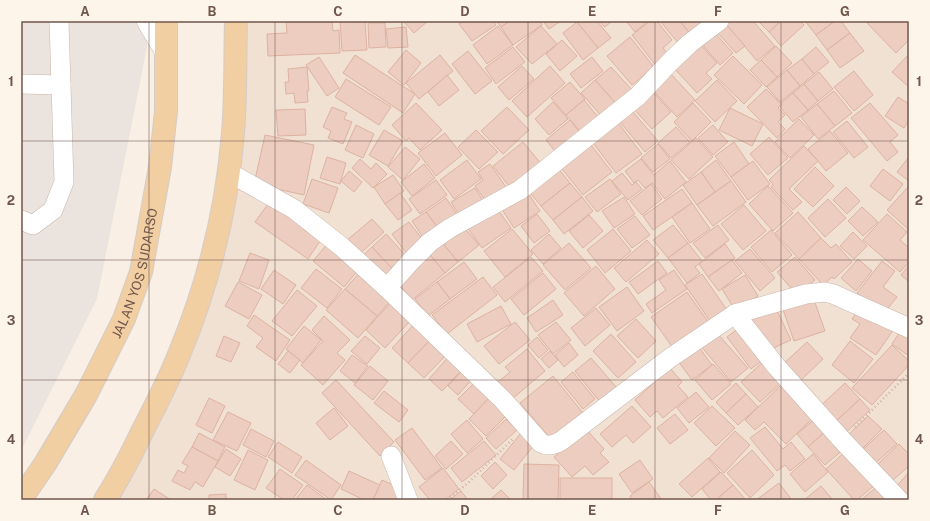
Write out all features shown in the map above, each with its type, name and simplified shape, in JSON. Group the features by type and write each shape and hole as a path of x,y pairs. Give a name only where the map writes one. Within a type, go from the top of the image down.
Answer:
{"main road":[{"name":"JALAN YOS SUDARSO","path":"21,499 45,464 86,395 124,318 142,272 160,167 166,111 166,21"},
{"path":"105,500 118,479 162,394 201,296 212,259 221,219 233,132 236,21"}],"street":[{"path":"21,220 33,225 53,210 64,182 60,21"},
{"path":"146,21 167,56"},
{"path":"387,288 430,242 450,228 520,190 638,96 690,43 719,21"},
{"path":"21,84 61,85"},
{"path":"228,172 294,209 342,247 387,288 503,400 540,443 547,446 555,444 670,358 735,314 806,294 825,292 833,294 909,328"},
{"path":"735,314 776,366 842,440 899,500"},
{"path":"391,456 408,500"}],"path":[{"path":"842,440 909,373"},
{"path":"447,500 468,483 525,427"}],"shaded area":[{"path":"21,21 146,21 147,47 97,299 21,449"},
{"path":"234,21 909,21 909,500 104,500 173,366 225,212"}],"building":[{"path":"286,21 332,21 333,31 339,30 340,53 268,56 267,34 287,33"},
{"path":"340,21 365,21 367,50 342,51"},
{"path":"403,21 428,21 414,33"},
{"path":"464,21 493,21 496,25 472,41 459,24"},
{"path":"496,21 510,21 501,27"},
{"path":"510,21 540,21 542,25 513,45 501,27"},
{"path":"543,21 561,21 549,29"},
{"path":"576,21 597,21 611,38 598,48"},
{"path":"599,21 612,21 605,27"},
{"path":"626,21 648,21 635,32"},
{"path":"650,21 657,21 672,40 663,48 670,57 657,67 632,35"},
{"path":"660,21 680,21 692,36 680,45"},
{"path":"680,21 705,21 692,36"},
{"path":"728,21 753,21 775,46 757,61 725,23"},
{"path":"758,21 781,21 769,32"},
{"path":"781,21 800,21 804,25 781,46 769,32"},
{"path":"805,21 835,21 816,35"},
{"path":"835,21 841,21 850,33 827,50 816,35"},
{"path":"868,21 909,21 909,40 896,53 867,23"},
{"path":"577,22 598,48 583,60 563,33"},
{"path":"368,23 385,23 386,47 369,48"},
{"path":"725,23 745,46 736,53 716,31"},
{"path":"498,26 513,45 487,64 473,45"},
{"path":"541,26 557,44 532,64 516,47"},
{"path":"406,27 408,47 388,48 386,29"},
{"path":"713,31 733,53 720,65 701,43"},
{"path":"850,33 864,51 840,68 827,50"},
{"path":"630,37 654,67 632,85 607,56"},
{"path":"562,40 577,56 560,71 546,54"},
{"path":"699,43 717,63 706,73 712,79 697,93 673,67"},
{"path":"776,46 792,63 777,77 761,60"},
{"path":"513,47 525,62 496,84 485,68"},
{"path":"816,47 829,62 814,74 802,59"},
{"path":"406,50 421,63 404,85 388,72"},
{"path":"468,51 492,81 475,94 452,64"},
{"path":"909,54 909,87 892,72"},
{"path":"355,55 415,94 403,113 343,73"},
{"path":"440,55 453,71 419,99 406,83"},
{"path":"733,56 762,85 744,104 714,75"},
{"path":"319,57 339,88 327,96 306,65"},
{"path":"592,57 603,71 581,88 570,74"},
{"path":"802,59 814,74 800,86 787,70"},
{"path":"761,60 777,77 766,87 750,70"},
{"path":"522,66 534,79 509,100 498,87"},
{"path":"550,66 565,83 527,117 512,101"},
{"path":"307,67 309,91 307,91 308,102 295,103 294,93 286,94 285,82 289,82 288,69"},
{"path":"611,67 634,92 618,106 595,80"},
{"path":"787,70 800,86 780,102 767,87"},
{"path":"854,71 873,95 854,111 834,87"},
{"path":"669,72 695,100 677,117 652,89"},
{"path":"819,72 833,89 818,101 804,84"},
{"path":"447,75 459,90 439,106 428,92"},
{"path":"346,79 391,107 379,125 335,97"},
{"path":"595,80 618,106 604,119 581,93"},
{"path":"717,80 737,101 715,122 695,101"},
{"path":"570,82 585,99 566,115 551,98"},
{"path":"804,84 818,101 808,110 793,93"},
{"path":"766,89 781,104 778,108 785,115 778,122 785,129 777,138 747,107"},
{"path":"652,91 671,112 652,129 633,108"},
{"path":"834,91 852,113 835,126 817,104"},
{"path":"793,93 808,110 793,122 780,107 782,105 781,103"},
{"path":"898,97 909,104 909,120 904,128 885,116"},
{"path":"584,100 598,117 585,137 566,115"},
{"path":"553,102 568,119 549,135 535,119"},
{"path":"416,103 442,130 420,150 409,138 406,141 392,125"},
{"path":"693,103 711,122 692,141 674,122"},
{"path":"870,103 898,135 890,142 898,152 887,161 851,118"},
{"path":"817,104 835,126 818,139 801,117"},
{"path":"332,107 347,113 344,119 352,122 343,144 328,138 331,131 323,127"},
{"path":"507,107 529,130 503,154 481,131"},
{"path":"730,108 763,124 752,146 719,130"},
{"path":"305,109 306,135 278,136 276,110"},
{"path":"633,112 658,141 645,152 620,122"},
{"path":"799,119 814,135 790,158 775,142"},
{"path":"570,120 582,135 558,155 546,140"},
{"path":"616,120 642,154 616,173 590,139"},
{"path":"847,121 868,147 854,158 833,132"},
{"path":"356,125 374,134 363,158 345,150"},
{"path":"713,125 728,142 713,155 698,138"},
{"path":"676,127 690,142 671,158 658,143"},
{"path":"384,130 403,141 388,166 369,155"},
{"path":"476,130 498,152 479,169 458,147"},
{"path":"830,131 848,153 826,171 808,149"},
{"path":"445,133 462,155 436,176 418,153"},
{"path":"265,135 314,145 304,195 254,184"},
{"path":"769,137 788,158 768,175 750,154"},
{"path":"696,138 713,157 689,179 671,160"},
{"path":"588,141 612,172 583,195 558,164"},
{"path":"523,142 543,166 512,190 493,166"},
{"path":"734,142 749,164 731,177 715,156"},
{"path":"658,144 670,159 653,172 641,158"},
{"path":"804,146 818,161 789,189 802,202 793,210 771,187 773,184 769,180"},
{"path":"405,147 420,159 403,180 388,167"},
{"path":"327,157 346,163 340,184 320,178"},
{"path":"909,157 909,181 897,172"},
{"path":"360,159 371,169 376,163 387,174 373,188 352,168"},
{"path":"641,159 654,175 670,161 686,182 665,199 652,183 645,188 638,180 634,183 625,171"},
{"path":"467,160 481,179 454,199 440,180"},
{"path":"716,160 731,181 715,192 701,172"},
{"path":"753,161 770,184 748,200 731,177"},
{"path":"424,164 435,178 412,196 401,182"},
{"path":"490,164 508,190 488,204 475,186 483,180 478,172"},
{"path":"556,166 570,183 541,206 527,189"},
{"path":"815,167 834,186 813,207 794,189"},
{"path":"883,169 903,184 890,201 870,186"},
{"path":"349,171 362,182 354,192 341,181"},
{"path":"701,172 715,192 697,205 683,185"},
{"path":"622,173 632,185 636,182 642,189 628,200 612,181"},
{"path":"393,175 404,191 385,204 374,187"},
{"path":"312,179 338,188 329,213 303,204"},
{"path":"610,179 621,194 597,212 585,197"},
{"path":"436,180 447,195 420,214 409,199"},
{"path":"731,181 746,202 713,226 697,205"},
{"path":"570,183 582,197 553,220 541,206"},
{"path":"651,184 662,199 642,215 630,201"},
{"path":"768,186 793,213 773,231 749,204"},
{"path":"846,187 860,201 847,214 833,200"},
{"path":"908,187 909,189 909,230 887,210"},
{"path":"475,188 485,204 461,218 451,202"},
{"path":"682,189 692,203 653,230 643,216"},
{"path":"526,190 540,211 514,228 501,208"},
{"path":"400,193 412,210 398,220 385,204"},
{"path":"582,197 593,211 564,234 553,220"},
{"path":"624,197 635,214 614,228 602,211"},
{"path":"446,198 460,219 441,232 426,212"},
{"path":"828,199 846,218 825,237 808,218"},
{"path":"692,203 710,229 690,243 672,217"},
{"path":"268,204 308,222 303,229 320,241 308,259 255,222"},
{"path":"744,205 766,231 743,250 721,224"},
{"path":"496,207 511,228 482,248 467,227"},
{"path":"862,207 878,222 863,236 848,221"},
{"path":"426,212 441,232 426,242 412,221"},
{"path":"798,212 821,238 799,259 775,233"},
{"path":"537,214 550,231 534,243 521,226"},
{"path":"887,214 907,232 900,240 909,248 909,262 900,272 863,240"},
{"path":"589,215 603,231 583,248 569,231"},
{"path":"635,216 650,235 632,248 617,229"},
{"path":"372,219 384,232 357,256 345,242"},
{"path":"409,222 426,244 409,257 392,234"},
{"path":"461,224 479,245 458,262 441,241"},
{"path":"673,225 688,243 668,258 653,240"},
{"path":"718,225 729,240 705,258 693,243"},
{"path":"512,229 533,254 505,277 484,251"},
{"path":"613,229 631,251 605,273 587,250"},
{"path":"771,230 792,255 772,272 751,247"},
{"path":"853,232 867,246 854,259 840,246"},
{"path":"386,234 410,260 396,273 372,247"},
{"path":"549,234 561,248 543,264 531,250"},
{"path":"821,238 831,248 836,244 852,262 834,279 832,277 823,285 799,259"},
{"path":"647,240 659,254 626,282 614,268"},
{"path":"441,241 458,262 445,273 427,251"},
{"path":"329,242 360,268 344,287 313,261"},
{"path":"569,243 591,268 565,290 543,265"},
{"path":"688,243 702,261 695,267 700,273 687,283 668,258"},
{"path":"725,244 735,258 708,277 699,264"},
{"path":"372,247 396,273 384,284 360,258"},
{"path":"750,249 775,278 760,291 735,261"},
{"path":"427,251 445,273 412,300 398,283"},
{"path":"250,253 269,260 259,289 239,281"},
{"path":"531,257 543,271 505,302 493,287"},
{"path":"795,257 815,280 797,295 777,272"},
{"path":"858,259 872,271 856,291 841,278"},
{"path":"732,260 742,273 719,291 708,277"},
{"path":"658,261 667,273 638,294 629,282"},
{"path":"882,261 895,271 883,287 897,297 884,313 857,293"},
{"path":"464,262 477,279 450,299 437,282"},
{"path":"909,265 909,282 901,275"},
{"path":"596,266 615,289 584,316 564,293"},
{"path":"316,269 342,289 327,308 301,288"},
{"path":"274,270 296,285 283,304 261,289"},
{"path":"674,270 687,289 652,313 646,304 666,290 659,280"},
{"path":"360,272 392,299 377,316 345,289"},
{"path":"543,273 556,289 524,315 511,299"},
{"path":"702,274 727,310 710,321 685,285"},
{"path":"745,275 758,296 735,310 722,289"},
{"path":"483,277 497,295 447,334 432,315"},
{"path":"238,282 262,295 249,319 225,306"},
{"path":"437,282 450,299 428,316 415,299"},
{"path":"627,287 644,311 617,331 599,307"},
{"path":"345,289 377,316 358,338 326,310"},
{"path":"297,290 317,306 292,336 272,321"},
{"path":"687,292 709,323 673,348 651,317"},
{"path":"812,294 825,331 794,341 781,304"},
{"path":"553,300 563,315 536,332 527,318"},
{"path":"392,301 412,319 385,348 366,330"},
{"path":"774,304 791,340 767,351 750,315"},
{"path":"501,306 511,324 477,342 467,324"},
{"path":"861,307 894,329 876,355 850,338 860,324 852,319"},
{"path":"596,308 610,325 585,346 571,328"},
{"path":"254,315 290,340 276,361 256,347 263,338 247,326"},
{"path":"324,316 350,340 337,353 345,360 323,385 301,365 323,341 312,330"},
{"path":"636,319 656,341 638,358 617,336"},
{"path":"418,320 434,336 408,363 392,348"},
{"path":"515,322 530,340 499,364 484,346"},
{"path":"556,322 571,340 553,354 538,335"},
{"path":"743,325 767,357 751,369 727,337"},
{"path":"304,326 321,340 303,363 286,349"},
{"path":"903,327 909,331 909,356 892,344"},
{"path":"716,332 748,368 731,382 700,345"},
{"path":"611,334 636,362 618,378 593,351"},
{"path":"224,336 240,343 231,362 216,356"},
{"path":"365,336 380,348 367,364 351,351"},
{"path":"434,336 450,351 424,378 408,363"},
{"path":"537,337 548,350 539,358 528,345"},
{"path":"850,341 873,359 854,383 832,365"},
{"path":"807,342 823,359 797,384 780,367"},
{"path":"569,343 578,355 564,367 555,355"},
{"path":"892,345 909,361 909,365 872,405 852,388"},
{"path":"698,346 712,365 692,380 678,361"},
{"path":"527,349 545,371 512,399 498,382 510,372 505,367"},
{"path":"288,351 300,360 290,373 278,364"},
{"path":"550,351 558,360 549,368 541,359"},
{"path":"352,355 368,366 355,383 340,371"},
{"path":"450,355 464,368 442,391 429,379"},
{"path":"591,358 617,388 600,402 575,371"},
{"path":"763,362 782,382 760,402 741,382"},
{"path":"713,364 731,384 712,400 695,380"},
{"path":"370,366 388,381 373,400 354,385"},
{"path":"464,368 474,377 458,395 448,386"},
{"path":"670,368 682,382 678,386 688,397 663,418 657,411 650,417 635,400"},
{"path":"573,372 595,399 583,409 561,382"},
{"path":"553,376 583,413 551,439 520,403"},
{"path":"336,380 394,442 380,456 322,393"},
{"path":"477,380 492,395 474,414 458,399"},
{"path":"736,383 746,394 726,413 716,402"},
{"path":"845,383 860,399 832,425 817,409"},
{"path":"782,384 815,416 786,444 764,422 755,430 745,420"},
{"path":"384,391 408,410 399,422 374,403"},
{"path":"696,392 709,407 689,423 677,408"},
{"path":"746,394 758,407 738,425 726,413"},
{"path":"492,395 510,412 486,436 469,419"},
{"path":"209,398 225,406 212,433 196,425"},
{"path":"860,399 870,410 842,436 832,425"},
{"path":"632,406 651,427 633,443 626,435 612,447 600,434"},
{"path":"712,406 735,428 716,446 694,423"},
{"path":"334,408 348,426 330,440 316,423"},
{"path":"228,412 251,423 237,451 213,440"},
{"path":"675,414 688,430 670,444 657,428"},
{"path":"868,416 882,429 860,451 846,437"},
{"path":"817,417 828,429 808,447 797,434"},
{"path":"506,419 517,430 496,449 486,438"},
{"path":"467,420 483,439 467,453 451,434"},
{"path":"765,427 783,449 791,442 805,459 790,471 785,465 777,471 750,438"},
{"path":"412,428 442,468 425,480 395,440"},
{"path":"251,429 274,441 266,457 243,445"},
{"path":"586,429 604,449 600,453 609,462 593,475 585,466 572,477 554,457"},
{"path":"828,429 845,448 825,465 808,447"},
{"path":"884,430 897,444 871,467 859,453"},
{"path":"735,431 750,445 724,473 709,458"},
{"path":"199,433 225,447 218,461 192,447"},
{"path":"521,433 535,444 514,470 500,459"},
{"path":"451,441 463,454 446,469 435,456"},
{"path":"484,441 496,455 462,482 451,468"},
{"path":"278,442 302,457 292,473 268,457"},
{"path":"899,444 909,454 909,466 893,480 878,464"},
{"path":"192,447 218,461 203,487 195,482 190,490 172,481 178,470 184,473 188,466 182,463"},
{"path":"226,449 241,459 230,476 215,467"},
{"path":"248,450 268,460 255,490 234,480"},
{"path":"752,450 774,475 750,498 727,473"},
{"path":"847,450 877,483 857,500 854,500 826,469"},
{"path":"813,454 828,472 805,492 790,474"},
{"path":"708,458 720,472 692,497 679,484"},
{"path":"306,460 341,485 331,500 295,475"},
{"path":"640,460 653,479 632,493 619,474"},
{"path":"495,462 507,475 493,489 481,476"},
{"path":"524,464 559,465 558,500 523,499"},
{"path":"443,468 459,489 445,500 430,500 419,487"},
{"path":"280,469 303,485 292,500 284,500 266,488"},
{"path":"349,471 380,485 373,500 364,500 341,489"},
{"path":"721,472 733,485 716,500 711,500 702,489"},
{"path":"909,472 909,500 906,500 894,489"},
{"path":"560,478 612,478 612,500 560,500"},
{"path":"382,480 403,489 398,500 373,500"},
{"path":"649,482 662,500 632,500 630,496"},
{"path":"779,483 792,500 756,500"},
{"path":"880,484 894,500 861,500"},
{"path":"307,485 327,500 295,500"},
{"path":"733,485 745,499 744,500 716,500"},
{"path":"821,486 833,500 804,500"},
{"path":"154,489 171,500 146,500"},
{"path":"501,490 511,500 491,499"},
{"path":"461,491 468,500 449,500"},
{"path":"226,494 226,500 209,500 209,495"}]}
